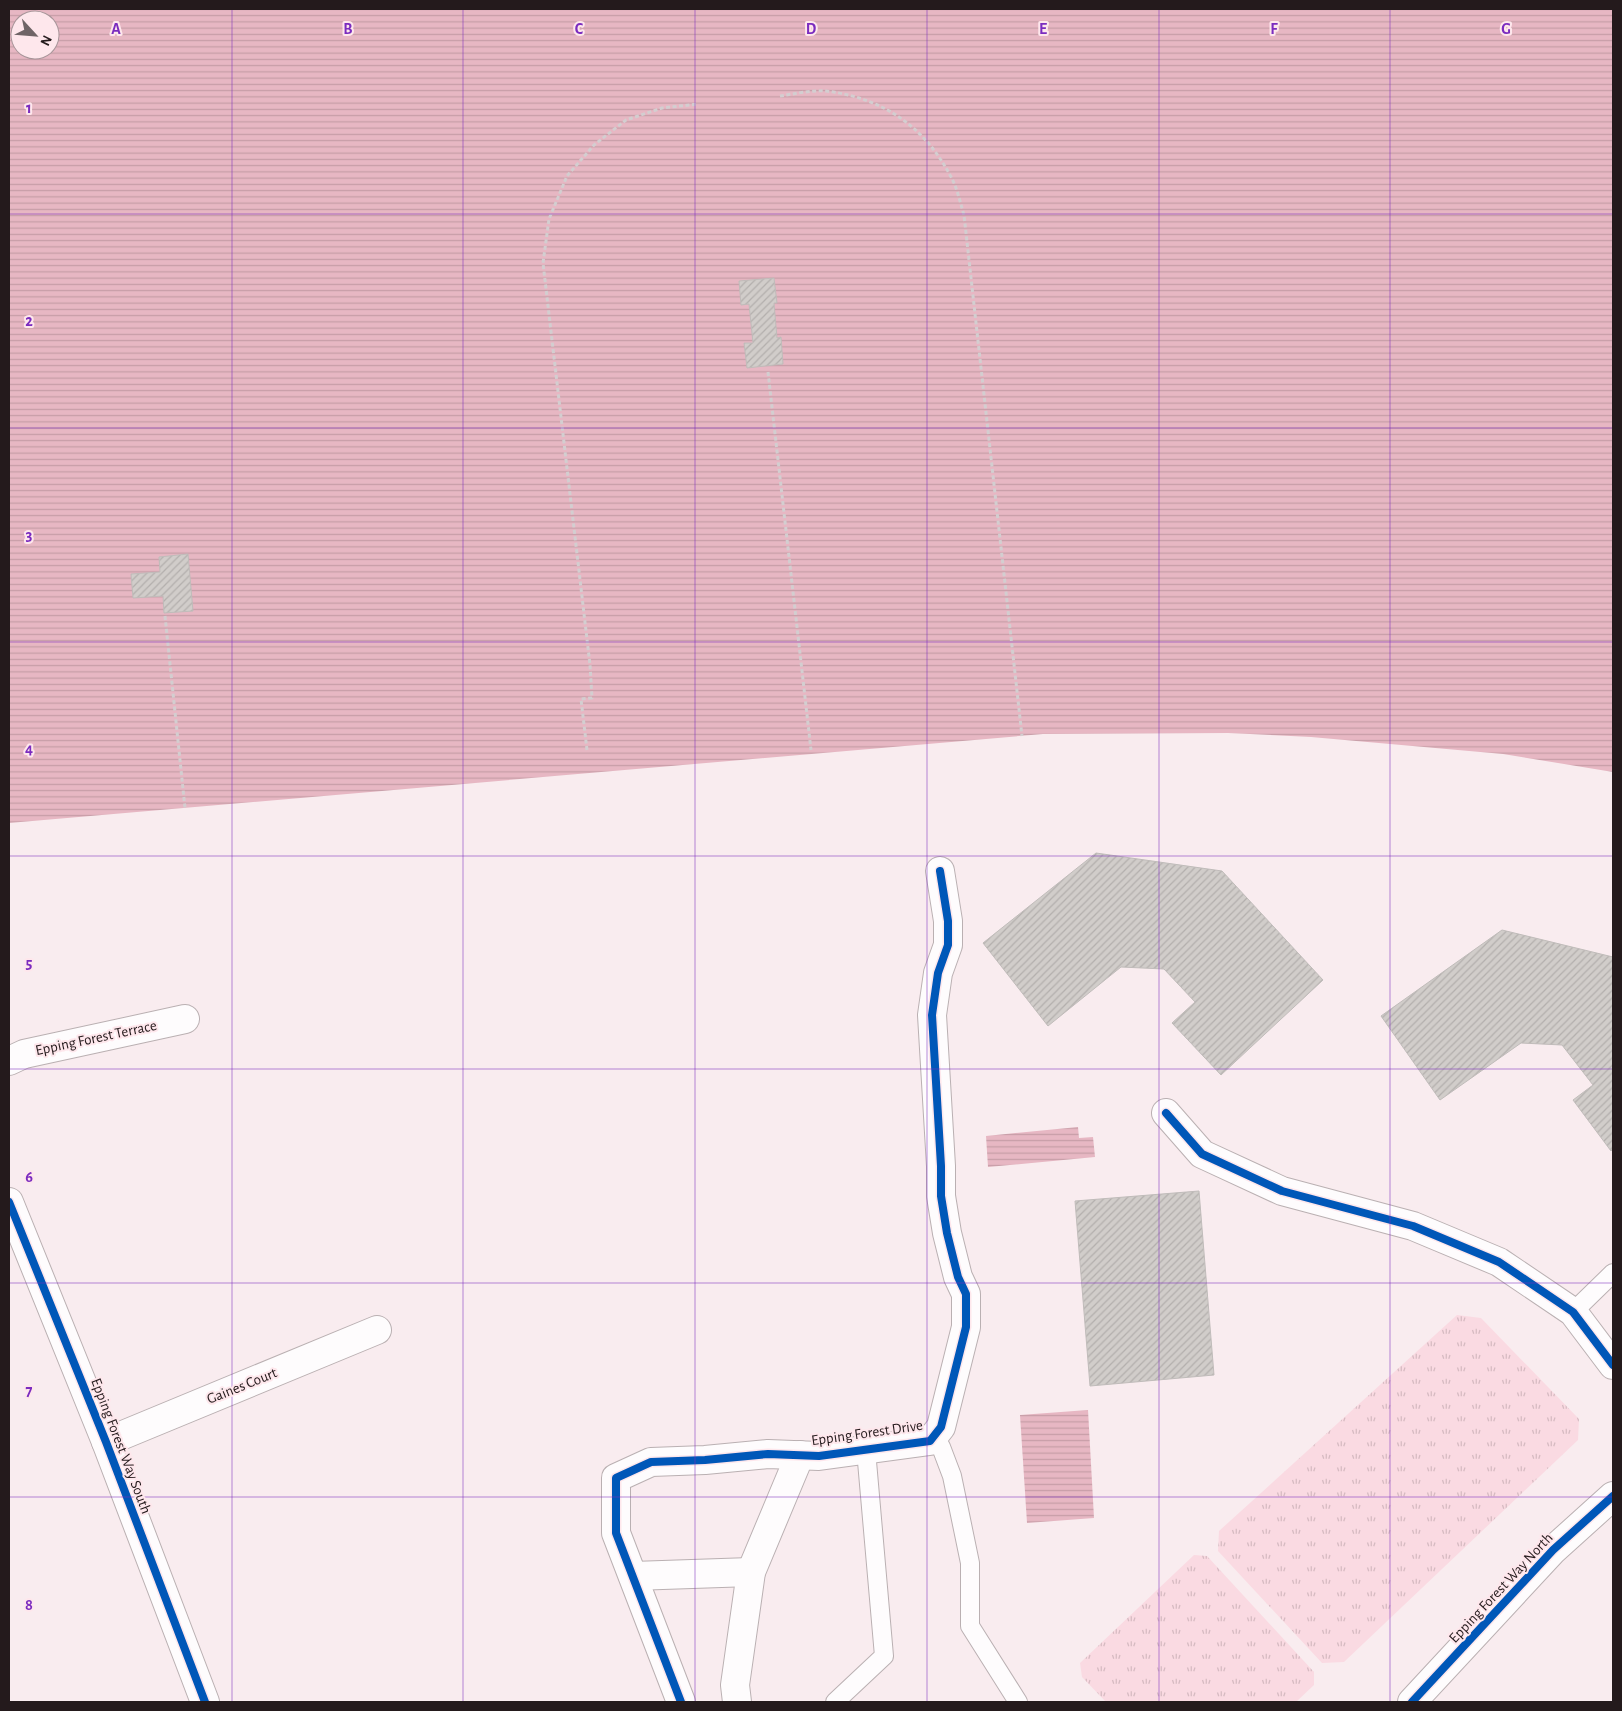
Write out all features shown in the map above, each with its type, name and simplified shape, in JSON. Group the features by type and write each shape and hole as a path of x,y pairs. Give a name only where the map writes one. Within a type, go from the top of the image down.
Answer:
{"street":[{"name":"Epping Forest Drive","path":"681,1702 616,1533 616,1478 651,1462 705,1460 768,1454 819,1456 930,1441 941,1427 966,1327 966,1294 958,1278 946,1233 941,1196 932,1015 938,973 948,945 948,920 940,871"},
{"name":"Epping Forest Terrace","path":"9,1061 24,1054 185,1019"},
{"path":"1166,1113 1202,1154 1282,1191 1413,1226 1499,1262 1573,1312 1613,1365"},
{"name":"Epping Forest Way South","path":"9,1202 106,1442 205,1702"},
{"name":"Gaines Court","path":"106,1442 377,1330"},
{"name":"Epping Forest Drive","path":"737,1702 735,1685 751,1572 800,1456"},
{"name":"Epping Forest Way North","path":"1412,1702 1553,1550 1613,1496"},
{"path":"633,1576 751,1572"}],"lane":[{"path":"1573,1312 1613,1273"},
{"path":"934,1435 941,1447 952,1476 970,1563 970,1626 1018,1702"},
{"path":"835,1702 884,1656 866,1450"}],"path":[{"path":"780,96 824,91 864,98 901,117 929,143 951,176 964,215 1022,736"},
{"path":"587,750 581,699 592,698 590,665 543,263 549,219 568,176 594,146 626,120 662,108 698,104"},
{"path":"768,372 811,750"},
{"path":"165,616 185,808"}],"green space":[{"path":"1457,1315 1481,1318 1579,1419 1578,1440 1344,1662 1322,1663 1218,1551 1219,1531"},
{"path":"1194,1555 1207,1556 1314,1672 1314,1685 1296,1702 1106,1702 1082,1677 1080,1663"}],"shaded area":[{"path":"9,9 1613,9 1613,772 1503,754 1311,737 1228,733 1043,734 9,823"},
{"path":"1078,1127 1079,1138 1093,1137 1095,1157 988,1167 986,1136"},
{"path":"1088,1410 1094,1518 1027,1523 1020,1415"}],"building":[{"path":"774,278 777,303 774,303 777,338 781,337 783,364 747,368 744,343 753,343 749,304 741,305 739,281"},
{"path":"188,554 193,611 164,613 163,596 133,598 131,574 160,572 159,557"},
{"path":"1096,853 1222,871 1323,980 1221,1075 1172,1023 1195,1002 1164,969 1121,967 1048,1026 983,943"},
{"path":"1502,930 1613,957 1613,1149 1611,1151 1573,1100 1593,1085 1562,1045 1521,1043 1440,1100 1381,1016"},
{"path":"1199,1191 1214,1375 1090,1386 1075,1201"}],"cycle path":[{"path":"681,1702 616,1533 616,1478 651,1462 705,1460 768,1454 819,1456 930,1441 941,1427 966,1327 966,1294 958,1277 947,1233 941,1196 932,1015 938,973 948,945 948,921 940,871"},
{"path":"1166,1113 1202,1154 1282,1191 1413,1226 1499,1262 1573,1312 1613,1365"},
{"path":"9,1202 106,1442 205,1702"},
{"path":"1412,1702 1553,1550 1613,1496"}]}
